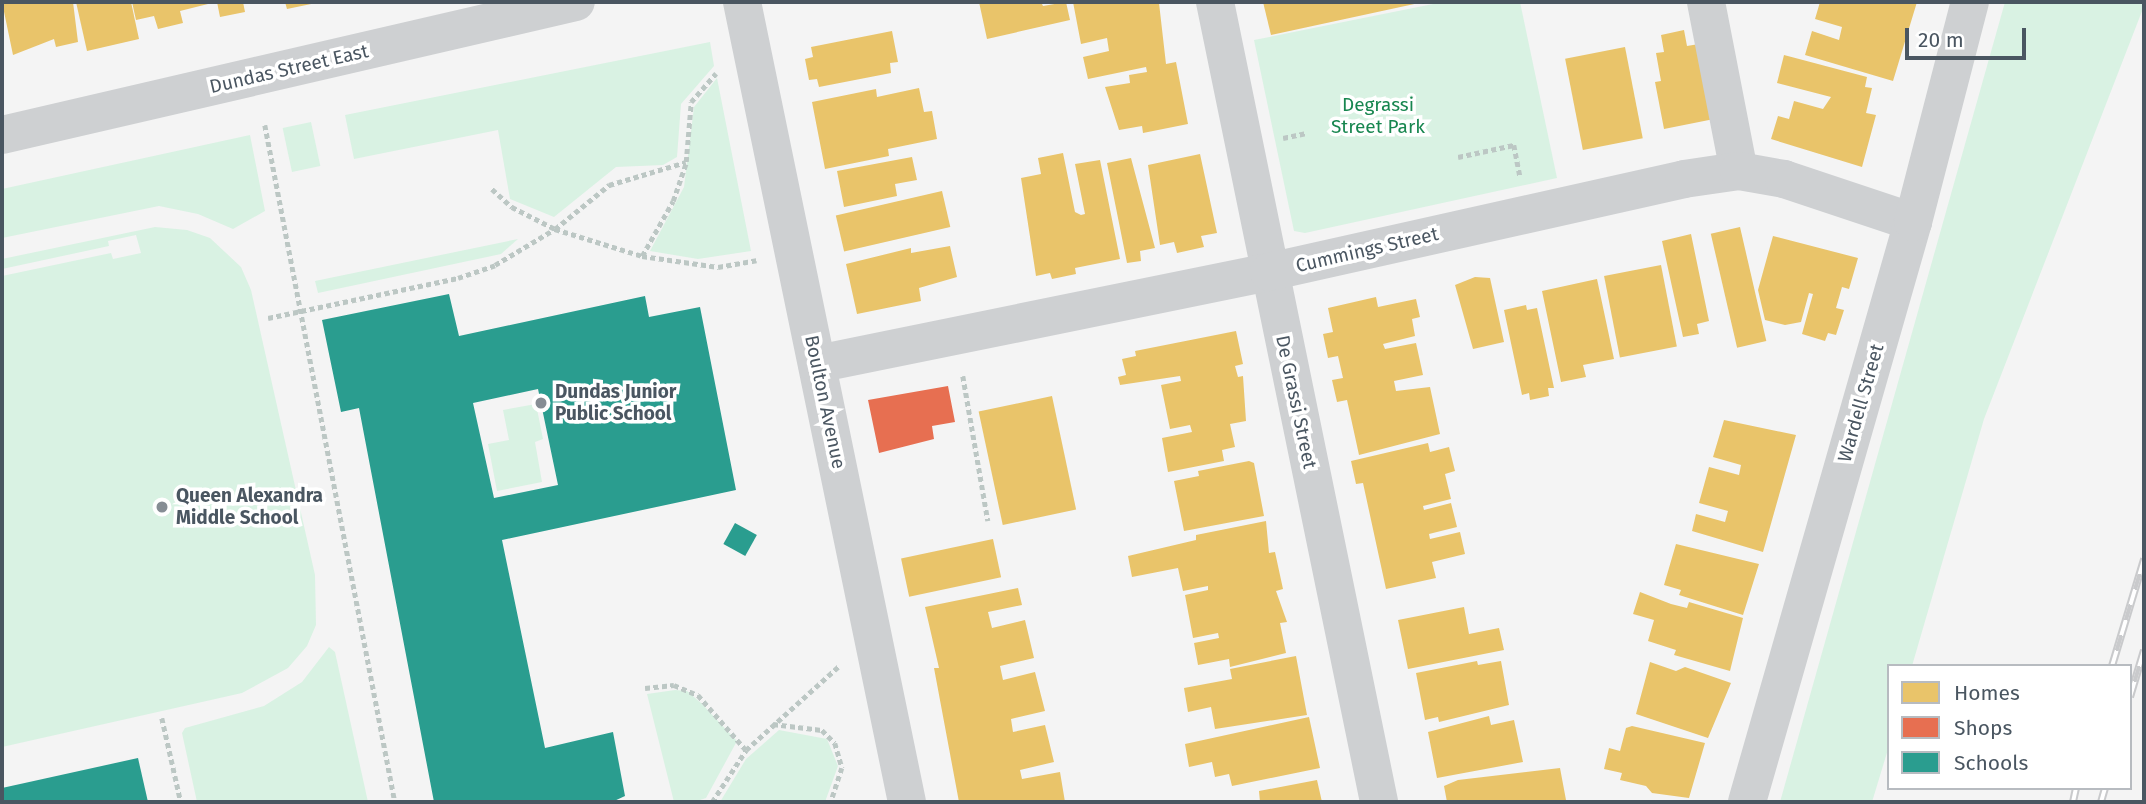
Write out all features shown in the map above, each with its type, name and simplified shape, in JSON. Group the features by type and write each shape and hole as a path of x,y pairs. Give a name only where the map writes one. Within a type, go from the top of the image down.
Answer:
{"street":[{"name":"Dundas Street East","path":"2,135 576,2"},
{"name":"Boulton Avenue","path":"742,2 907,802"},
{"name":"De Grassi Street","path":"1214,2 1378,802"},
{"path":"1706,2 1739,171"},
{"name":"Wardell Street","path":"1747,802 1913,222 1970,2"},
{"name":"Cummings Street","path":"817,364 1269,272 1684,178 1739,171 1784,178 1913,222"}],"path":[{"path":"642,256 673,201 686,162 691,103 710,77 725,67"},
{"path":"265,124 396,802"},
{"path":"1458,157 1513,143 1522,182"},
{"path":"268,318 458,278 495,265 555,229 608,185 686,162"},
{"path":"492,189 512,207 555,229 642,256 718,267 794,252"},
{"path":"960,361 988,522"},
{"path":"712,802 746,750 772,724 839,666 874,644"},
{"path":"645,688 674,685 698,695 746,750"},
{"path":"162,718 181,802"},
{"path":"772,724 822,730 835,743 842,768 831,802"}],"green space":[{"name":"Degrassi Street Park","path":"1443,2 1520,2 1557,178 1305,233 1294,231 1254,40"},
{"path":"2005,2 2144,2 1984,419 1913,664 1887,664 1887,753 1872,802 1780,802"},
{"path":"710,42 714,66 681,104 677,157 663,165 616,167 554,217 510,199 498,130 354,159 345,115"},
{"path":"717,78 751,251 698,259 650,251 684,187 694,107"},
{"path":"311,122 320,166 292,172 283,128"},
{"path":"250,135 265,211 233,229 198,214 159,206 2,238 2,189"},
{"name":"Queen Alexandra Middle School","path":"155,227 187,230 210,238 241,267 251,290 315,575 316,625 307,646 288,668 242,693 2,747 2,276 111,253 113,259 141,253 136,235 108,241 109,246 2,269 2,259"},
{"path":"518,239 501,254 318,293 315,281"},
{"path":"536,404 543,439 535,442 542,482 497,491 488,444 509,440 503,410"},
{"path":"329,647 335,652 368,802 197,802 182,733 185,728 264,706 302,682"},
{"path":"687,691 737,741 706,798 694,802 674,802 647,694"},
{"path":"779,730 827,739 838,766 825,802 720,802 746,759"}],"building: Homes":[{"path":"2,2 73,2 78,42 56,47 54,39 13,55"},
{"path":"76,2 131,2 139,39 87,51"},
{"path":"132,2 212,3 180,11 183,23 158,29 154,16 136,20"},
{"path":"217,2 243,2 245,12 220,17"},
{"path":"285,2 316,2 316,3 287,9"},
{"path":"979,2 1041,2 1043,6 1066,2 1070,20 987,39"},
{"path":"1073,2 1159,3 1166,64 1176,62 1188,124 1143,133 1142,126 1119,130 1105,87 1130,83 1129,75 1147,72 1146,67 1088,79 1083,57 1109,51 1107,38 1081,44"},
{"path":"1263,2 1419,2 1419,3 1271,35"},
{"path":"1820,2 1917,2 1893,81 1805,55 1812,31 1839,40 1842,27 1815,19"},
{"path":"1684,30 1687,46 1699,44 1719,118 1664,129 1655,82 1661,81 1656,53 1664,52 1661,35"},
{"path":"892,31 898,62 890,63 891,73 819,87 817,79 809,80 805,59 813,57 811,47"},
{"path":"1625,47 1643,138 1583,150 1565,59"},
{"path":"1784,55 1867,77 1865,87 1872,88 1866,113 1876,115 1862,167 1771,139 1778,116 1789,119 1794,101 1823,109 1831,97 1777,83"},
{"path":"919,88 924,112 932,111 937,139 888,149 889,156 825,169 812,102 876,89 877,97"},
{"path":"1063,153 1075,212 1081,215 1085,214 1075,164 1100,160 1120,259 1075,268 1076,274 1052,279 1050,273 1036,276 1021,178 1041,174 1038,158"},
{"path":"1200,154 1217,233 1201,236 1204,247 1177,253 1174,242 1160,245 1148,165"},
{"path":"912,157 917,180 895,184 897,196 844,207 837,171"},
{"path":"1131,158 1155,248 1140,251 1141,261 1127,263 1107,163"},
{"path":"942,191 950,227 844,252 836,216"},
{"path":"1740,227 1766,341 1737,348 1711,234"},
{"path":"1691,234 1709,321 1697,324 1699,334 1683,337 1662,241"},
{"path":"1773,236 1858,258 1849,289 1842,287 1836,308 1844,310 1836,335 1828,333 1825,341 1802,334 1813,294 1809,293 1801,322 1785,325 1765,320 1758,290"},
{"path":"950,246 957,277 919,288 921,301 857,314 846,264 911,248 911,253"},
{"path":"1661,265 1677,346 1620,358 1604,276"},
{"path":"1475,277 1490,278 1504,342 1473,349 1455,285"},
{"path":"1597,279 1614,359 1583,365 1586,377 1561,382 1542,291"},
{"path":"1376,297 1378,307 1416,299 1420,317 1412,319 1415,336 1383,344 1385,349 1416,343 1423,375 1394,381 1396,391 1430,387 1440,434 1359,455 1347,400 1337,402 1332,380 1343,378 1338,356 1328,358 1323,334 1333,332 1328,308"},
{"path":"1526,305 1527,310 1537,308 1554,388 1548,388 1549,396 1530,400 1529,393 1522,395 1504,310"},
{"path":"1236,331 1243,364 1235,366 1238,377 1243,376 1246,421 1230,424 1235,447 1222,450 1224,461 1168,472 1162,438 1192,432 1190,425 1170,429 1161,385 1181,381 1180,376 1120,385 1118,377 1126,375 1122,359 1136,356 1135,351"},
{"path":"1052,396 1076,509 1003,525 979,412"},
{"path":"1724,420 1796,435 1763,552 1692,531 1696,514 1725,522 1728,511 1699,503 1709,467 1739,475 1741,465 1713,457"},
{"path":"1428,443 1430,452 1449,447 1455,471 1445,474 1451,499 1423,506 1424,510 1451,503 1457,527 1429,534 1430,539 1460,532 1465,554 1432,562 1436,578 1386,589 1363,483 1356,484 1351,461"},
{"path":"1249,461 1254,463 1264,516 1184,531 1174,481 1199,476 1198,471"},
{"path":"1266,521 1269,553 1275,552 1283,589 1276,591 1287,622 1280,623 1286,653 1230,667 1229,659 1198,665 1194,643 1219,638 1218,633 1193,638 1185,595 1208,590 1208,586 1183,591 1178,568 1132,577 1128,556 1196,540 1196,535"},
{"path":"993,539 1001,577 909,597 901,559"},
{"path":"1676,544 1759,564 1743,615 1679,595 1681,590 1664,585"},
{"path":"1018,588 1022,605 988,612 992,628 1025,620 1034,658 1000,666 1003,680 1035,672 1045,711 1011,719 1013,732 1045,725 1054,762 1020,770 1022,779 1060,772 1065,802 959,802 934,668 939,668 925,607"},
{"path":"1640,592 1671,604 1687,608 1689,602 1743,618 1730,671 1674,655 1676,650 1648,641 1654,620 1633,614"},
{"path":"1464,607 1469,634 1499,628 1504,650 1408,669 1398,620"},
{"path":"1296,656 1307,715 1215,729 1211,707 1188,712 1184,688 1232,679 1230,669"},
{"path":"1477,661 1478,665 1501,661 1509,705 1439,722 1438,717 1425,720 1416,673"},
{"path":"1650,662 1676,671 1685,667 1731,683 1708,738 1636,714"},
{"path":"1489,716 1491,725 1514,720 1523,762 1437,778 1428,732"},
{"path":"1309,717 1320,768 1232,786 1229,774 1215,777 1212,762 1189,767 1185,744"},
{"path":"1632,726 1705,743 1689,798 1652,793 1646,786 1620,780 1622,773 1604,769 1609,748 1620,751 1626,728"},
{"path":"1560,768 1566,800 1447,802 1444,786 1458,780"},
{"path":"1317,780 1322,802 1260,802 1259,791"}],"building: Shops":[{"path":"948,386 955,422 932,426 934,439 879,453 868,400"}],"building: Schools":[{"path":"449,294 459,336 645,296 649,317 700,307 736,490 502,540 545,748 613,732 625,796 612,802 434,802 359,408 341,412 322,320","holes":["538,389 558,485 494,498 473,403"]},
{"path":"735,523 757,535 745,556 723,544"},
{"path":"138,758 148,802 2,802 2,788"}],"railway":[{"path":"2113,664 2144,559"},
{"path":"2132,690 2144,650"},
{"path":"2073,802 2076,790"},
{"path":"2101,802 2104,790"}],"place":[{"name":"Dundas Junior Public School","path":"541,403"},
{"name":"Queen Alexandra Middle School","path":"162,507"}]}
